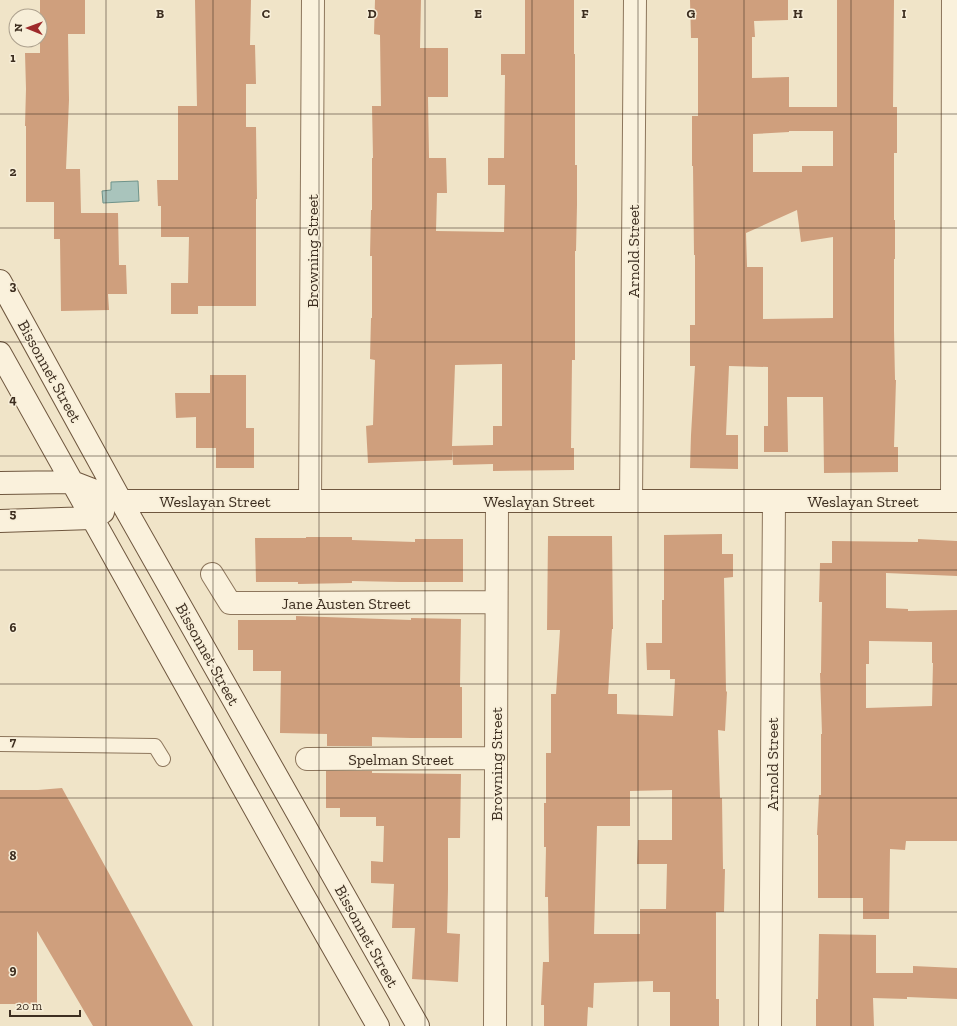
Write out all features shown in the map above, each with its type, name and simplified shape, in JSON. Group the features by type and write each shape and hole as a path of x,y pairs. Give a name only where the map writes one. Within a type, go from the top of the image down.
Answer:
{"street":[{"name":"Browning Street","path":"310,501 313,0"},
{"name":"Arnold Street","path":"631,501 635,0"},
{"path":"953,0 955,501"},
{"name":"Bissonnet Street","path":"0,281 121,502 418,1026"},
{"path":"0,353 378,1026"},
{"name":"Weslayan Street","path":"0,483 72,482 121,502 955,501"},
{"name":"Browning Street","path":"495,1026 497,501"},
{"name":"Arnold Street","path":"770,1026 774,501"},
{"name":"Weslayan Street","path":"0,521 92,518 121,502"},
{"name":"Jane Austen Street","path":"212,574 230,603 496,602"},
{"name":"Spelman Street","path":"307,759 496,758"}],"lane":[{"path":"0,744 155,746 163,759"}],"water":[{"path":"138,181 139,201 103,203 102,191 111,190 111,182"}],"building":[{"path":"40,0 85,0 85,34 68,34 69,100 66,169 80,169 81,213 118,213 119,265 126,265 127,294 108,294 109,310 61,311 60,239 54,239 54,202 26,202 25,53 40,53 40,48 48,48 48,8 40,8"},
{"path":"195,0 251,0 250,45 255,45 256,84 246,84 246,127 256,127 256,306 198,306 198,314 171,314 171,283 188,283 189,237 161,237 161,206 158,206 157,180 178,180 178,106 197,106"},
{"path":"375,0 421,0 420,48 448,48 448,97 428,97 429,158 446,158 447,193 437,193 436,231 504,232 505,185 488,185 488,158 504,158 505,75 501,75 501,54 525,54 525,0 574,0 575,165 577,165 577,205 575,251 575,360 572,360 571,448 574,448 574,470 493,471 493,464 453,465 452,449 452,460 368,463 366,426 373,425 375,360 370,359 372,318 372,256 370,256 373,158 372,106 381,106 380,35 374,34","holes":["502,364 502,426 493,426 493,445 452,446 455,365"]},
{"path":"690,0 788,0 788,20 754,21 755,37 752,37 752,78 789,77 789,107 837,107 837,0 894,0 893,107 897,107 897,153 894,153 894,331 896,380 894,447 898,447 898,472 824,473 823,397 787,397 788,452 764,452 764,426 768,426 768,367 729,366 726,435 738,435 738,469 690,468 695,366 690,366 690,325 695,325 692,116 698,116 698,38 691,38","holes":["789,131 833,131 833,166 802,166 802,172 753,172 753,134","797,210 801,242 833,237 833,318 763,319 763,267 747,267 746,233"]},
{"path":"210,375 246,375 246,428 254,428 254,468 216,468 216,448 196,448 196,417 176,418 175,393 210,393"},
{"path":"722,534 722,554 733,554 733,577 724,578 727,692 725,731 718,730 720,798 722,798 723,869 725,869 724,912 716,912 716,999 719,999 719,1026 670,1026 670,992 653,992 653,981 594,983 593,1008 588,1007 587,1026 544,1026 544,1005 541,1005 543,962 549,962 548,897 545,897 546,847 544,847 546,753 551,753 551,694 556,694 560,630 547,630 548,536 612,536 613,629 608,694 617,694 617,714 673,716 675,679 670,679 670,670 647,670 646,643 662,643 662,600 664,600 664,535","holes":["672,790 672,840 638,840 637,864 667,864 666,909 640,909 640,934 594,934 597,826 630,826 630,791"]},
{"path":"352,537 352,540 415,542 415,539 463,539 463,582 352,581 352,583 298,584 298,582 256,582 255,538"},
{"path":"918,539 957,541 957,576 886,573 886,608 908,609 908,611 957,610 957,841 906,841 905,850 890,849 889,919 863,919 863,898 818,898 817,835 819,795 821,795 822,734 820,673 822,602 819,602 820,563 832,563 832,541 918,542","holes":["869,641 932,642 932,706 866,708 866,664 869,664"]},
{"path":"296,616 411,620 411,618 461,619 460,687 462,687 462,738 372,737 372,746 327,746 327,734 280,733 281,671 253,671 253,650 238,650 238,620 296,620"},
{"path":"326,771 461,774 460,838 448,838 447,933 460,934 458,982 412,979 415,928 392,928 394,884 371,883 371,861 383,862 384,826 376,826 376,817 340,817 340,808 326,808"},
{"path":"62,788 193,1026 93,1026 37,931 37,1004 0,1004 0,790 38,790"},
{"path":"819,934 876,935 876,973 913,973 913,966 957,968 957,999 907,997 907,999 873,998 874,1026 816,1026"}]}
